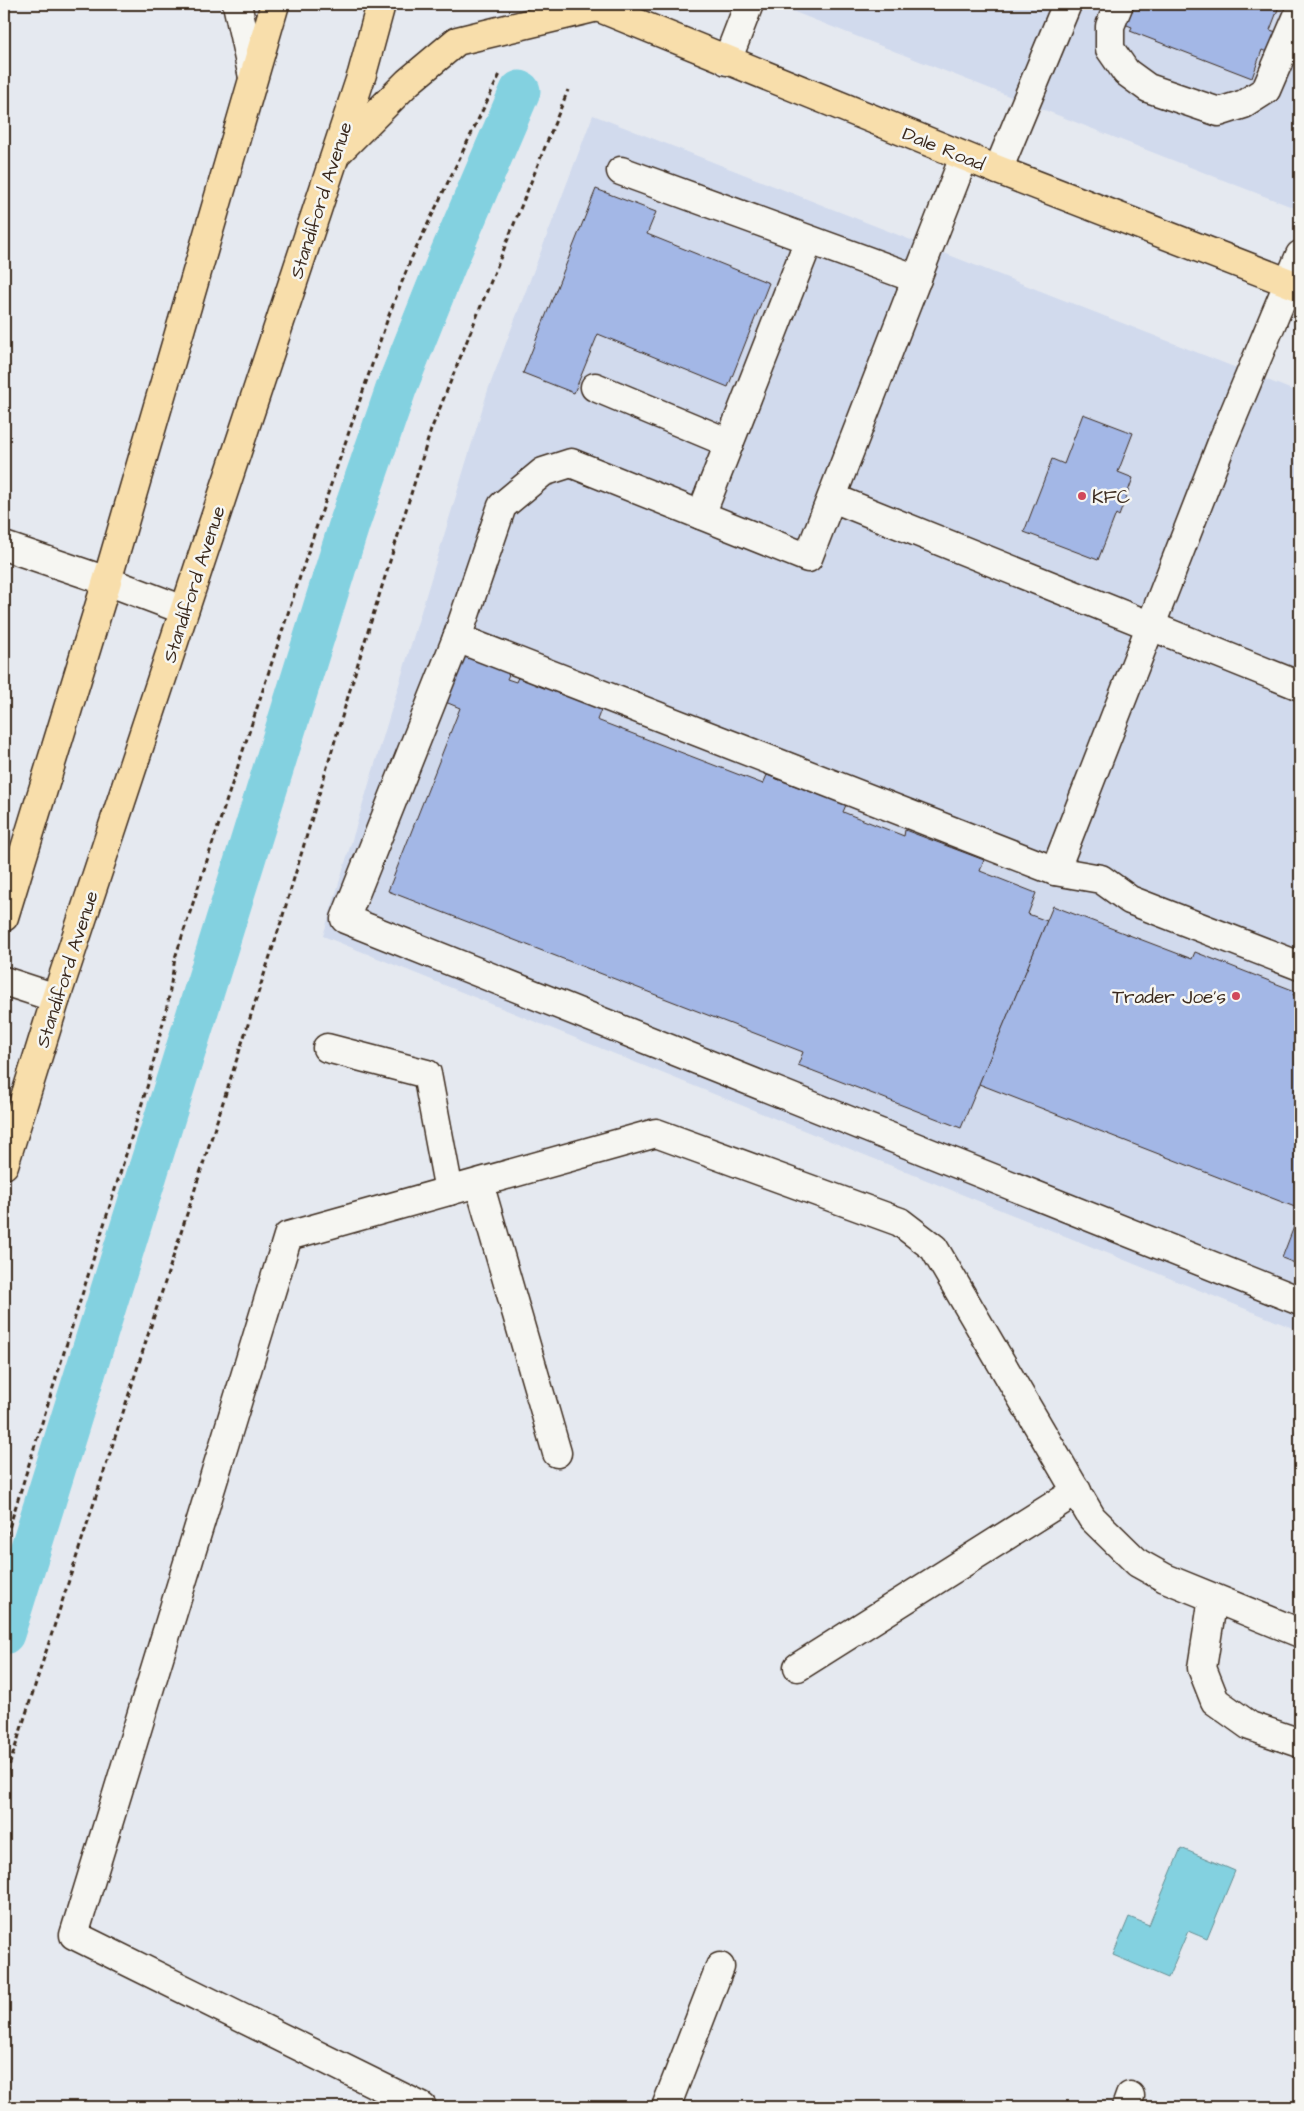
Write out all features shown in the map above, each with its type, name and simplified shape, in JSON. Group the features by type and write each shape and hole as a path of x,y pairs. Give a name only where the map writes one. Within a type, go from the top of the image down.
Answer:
{"main road":[{"path":"4,917 107,580 275,4"},
{"name":"Standiford Avenue","path":"4,1165 11,1114 56,998 362,74 381,4"},
{"path":"334,156 408,82 457,41 594,5"},
{"name":"Dale Road","path":"594,5 964,157 1295,285"}],"street":[{"path":"237,4 253,77"},
{"path":"727,61 750,4"},
{"path":"1119,4 1110,26 1110,50 1126,72 1148,88 1219,112 1244,104 1266,90 1300,11"},
{"path":"998,170 1058,6"},
{"path":"964,157 833,498 808,558 570,463 543,472 502,506 456,638 345,919 1300,1301"},
{"path":"621,171 917,279"},
{"path":"701,515 809,240"},
{"path":"1055,871 1223,440 1295,285 1300,255"},
{"path":"595,387 729,442"},
{"path":"833,498 1300,686"},
{"path":"4,546 107,580 184,610"},
{"path":"456,638 1055,871 1101,878 1130,900 1300,966"},
{"path":"4,981 56,998"},
{"path":"327,1048 427,1074 449,1191"},
{"path":"411,2105 74,1935 288,1236 656,1133 900,1222 934,1248 1092,1518 1138,1563 1165,1578 1300,1633"},
{"path":"479,1183 557,1453"},
{"path":"798,1667 1077,1492"},
{"path":"1212,1598 1202,1668 1216,1701 1250,1726 1300,1743"},
{"path":"666,2107 720,1967"}],"path":[{"path":"4,1544 148,1084 168,1002 175,958 312,540 411,259 501,72"},
{"path":"4,1782 278,931 358,663 431,430 568,90"}],"shaded area":[{"path":"774,4 1300,4 1300,210"},
{"path":"593,115 1300,393 1300,1331 323,936 488,390"}],"water":[{"path":"1181,1848 1235,1871 1207,1939 1188,1931 1168,1978 1113,1955 1129,1917 1149,1925"}],"building":[{"path":"1130,4 1280,4 1270,30 1280,33 1271,54 1262,50 1252,78 1130,31 1132,27 1119,22"},
{"path":"596,189 656,212 647,234 769,283 728,387 598,334 574,393 523,373"},
{"name":"KFC","path":"1083,414 1133,433 1118,472 1133,478 1119,516 1116,514 1098,560 1024,532 1052,459 1064,464"},
{"path":"462,653 510,672 507,679 516,682 519,675 602,707 597,720 763,784 767,775 846,805 843,812 904,836 905,830 984,860 980,871 1036,893 1028,914 1047,921 961,1128 798,1065 803,1052 388,891 460,708 443,701"},
{"path":"1053,906 1192,959 1195,952 1295,991 1293,995 1300,998 1300,1209 979,1084"},
{"path":"1300,1211 1300,1265 1282,1258"}],"waterway":[{"path":"4,1634 350,522 396,389 446,264 520,91"}],"place":[{"name":"KFC","path":"1082,496"},
{"name":"Trader Joe's","path":"1236,996"}]}
